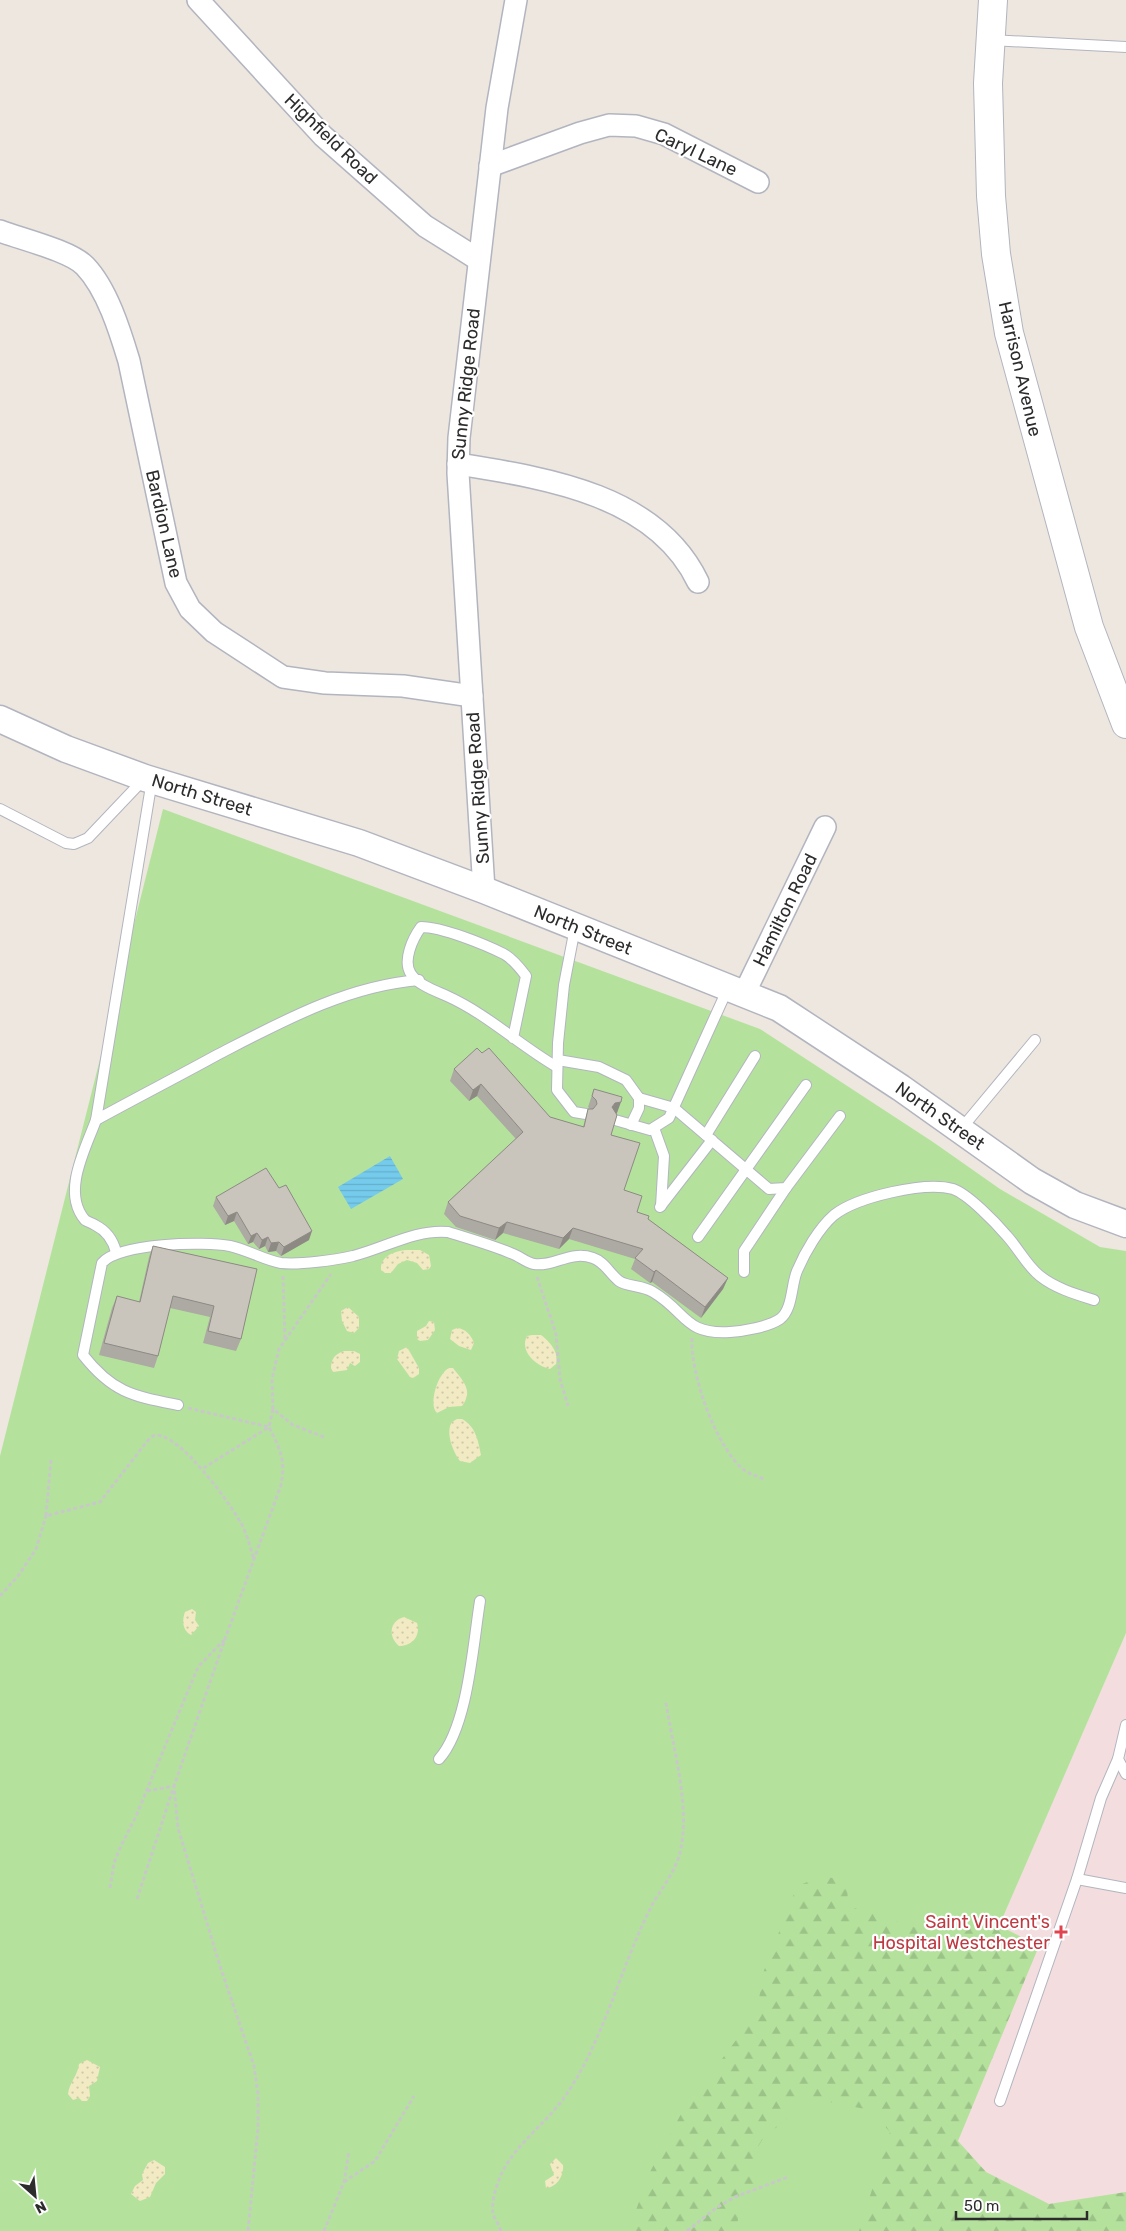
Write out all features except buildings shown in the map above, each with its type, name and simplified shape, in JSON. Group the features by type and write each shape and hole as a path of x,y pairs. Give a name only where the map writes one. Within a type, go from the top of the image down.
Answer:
{"main road":[{"name":"Harrison Avenue","path":"993,0 988,83 991,196 996,254 1009,333 1089,627 1126,724"}],"street":[{"name":"Highfield Road","path":"198,0 323,136 425,226 479,260"},
{"name":"Sunny Ridge Road","path":"484,890 458,464 459,438 497,108 516,0"},
{"name":"Caryl Lane","path":"490,166 602,127 636,126 664,134 758,182"},
{"name":"Bardion Lane","path":"0,231 68,255 85,266 106,298 120,330 129,361 176,583 190,609 208,626 283,677 325,683 403,686 472,696"},
{"path":"458,464 550,481 623,508 666,538 690,566 698,582"},
{"name":"North Street","path":"0,719 66,748 149,779 359,843 484,890 779,1008 901,1088 1032,1181 1075,1205 1126,1224"},
{"name":"Hamilton Road","path":"736,991 825,827"}],"lane":[{"path":"990,40 1126,47"},
{"path":"0,809 66,843 74,844 88,838 149,779"},
{"path":"116,1252 107,1234 86,1220 74,1188 78,1170 96,1120 149,779"},
{"path":"513,1038 526,976 519,966 505,955 434,927 421,927 407,959 411,974 426,986 472,1008 513,1038 558,1064 599,1067 626,1080 639,1098 639,1108 632,1125"},
{"path":"576,927 564,985 557,1090 574,1112 586,1114"},
{"path":"96,1120 251,1037 332,1000 385,984 419,980"},
{"path":"615,1120 645,1130 654,1128 670,1118 736,991"},
{"path":"960,1130 1035,1040"},
{"path":"654,1128 664,1156 660,1207 709,1138 755,1056"},
{"path":"698,1238 806,1085"},
{"path":"639,1098 674,1108 768,1189 786,1188"},
{"path":"744,1272 744,1251 786,1188 840,1116"},
{"path":"178,1405 143,1398 116,1388 96,1372 84,1355 102,1262 116,1252 166,1245 202,1244 246,1250 281,1263 343,1257 395,1241 438,1231 448,1232 482,1243 534,1264 578,1255 592,1258 603,1263 621,1282 640,1285 671,1304 695,1328 707,1331 731,1332 771,1323 781,1318 787,1310 797,1270 822,1228 834,1216 858,1202 922,1188 953,1189 964,1195 1007,1235 1028,1264 1039,1275 1067,1291 1094,1300"},
{"path":"439,1759 447,1751 457,1726 468,1683 480,1601"},
{"path":"1000,2101 1077,1879 1101,1798 1118,1759 1126,1725"},
{"path":"1118,1759 1126,1774"},
{"path":"1077,1879 1126,1888"}],"path":[{"path":"136,1899 224,1639 281,1485 284,1469 282,1453 269,1427 273,1409 272,1379 279,1349 343,1257"},
{"path":"281,1263 285,1339"},
{"path":"534,1264 556,1334 560,1379 568,1406"},
{"path":"695,1328 692,1340 693,1356 711,1422 739,1465 754,1476 765,1480"},
{"path":"178,1405 269,1427"},
{"path":"273,1409 294,1425 324,1437"},
{"path":"202,1469 269,1427"},
{"path":"46,1516 100,1502 153,1436 162,1436 172,1441 202,1469 222,1493 242,1526 254,1561"},
{"path":"0,1596 18,1576 36,1549 46,1516 51,1460"},
{"path":"110,1888 114,1863 198,1668 224,1639"},
{"path":"501,2231 494,2215 493,2204 499,2179 507,2162 520,2146 548,2119 572,2085 590,2052 650,1909 672,1873 678,1857 682,1817 666,1703"},
{"path":"146,1791 174,1786"},
{"path":"174,1786 178,1828 221,1969 254,2066 258,2094 258,2128 248,2231"},
{"path":"344,2182 375,2161 414,2096"},
{"path":"324,2231 344,2182 349,2151"},
{"path":"687,2231 716,2208 735,2197 788,2177"}],"shaded area":[{"name":"Saint Vincent's Hospital Westchester","path":"1126,1633 1126,2231 867,2231"}],"green space":[{"path":"163,809 760,1029 933,1142 1000,1189 1100,1247 1126,1251 1126,1633 867,2231 0,2231 0,1456"},
{"path":"823,1876 847,1881 848,1906 958,1941 978,1915 1039,1946 958,2141 986,2172 1049,2204 1126,2192 1126,2231 859,2231 890,2132 870,2110 814,2099 792,2103 786,2120 764,2137 753,2155 759,2182 751,2197 741,2202 736,2231 628,2231 651,2170 681,2114 757,2012 763,1973 797,1886"}],"sand":[{"path":"406,1250 420,1250 429,1255 431,1266 429,1269 423,1270 417,1263 407,1260 398,1264 391,1273 385,1273 381,1270 383,1261 389,1255"},
{"path":"348,1307 359,1317 359,1328 354,1333 347,1331 342,1321 341,1311"},
{"path":"429,1321 434,1322 435,1330 428,1340 420,1341 417,1339 417,1331 426,1326"},
{"path":"457,1328 466,1331 471,1337 474,1343 471,1350 459,1346 450,1339 452,1330"},
{"path":"541,1335 553,1348 557,1360 556,1364 550,1369 539,1365 527,1352 525,1342 527,1336"},
{"path":"407,1347 419,1368 419,1374 413,1378 410,1377 397,1359 399,1351"},
{"path":"344,1351 354,1351 360,1354 360,1362 355,1366 350,1363 347,1370 333,1372 331,1368 333,1359"},
{"path":"449,1368 453,1368 466,1386 467,1396 462,1406 449,1407 437,1413 434,1409 435,1389 441,1376"},
{"path":"457,1419 467,1422 477,1439 481,1455 470,1463 460,1461 451,1442 450,1426"},
{"path":"192,1609 196,1612 195,1620 199,1626 191,1635 184,1628 183,1618 185,1612"},
{"path":"404,1617 417,1623 418,1632 411,1642 404,1646 399,1646 393,1638 392,1630 395,1622"},
{"path":"87,2060 100,2067 97,2081 89,2086 90,2096 87,2101 82,2101 79,2098 73,2100 68,2094 70,2086 79,2064"},
{"path":"556,2158 563,2165 562,2173 559,2180 553,2186 546,2188 545,2181 554,2175 550,2164"},
{"path":"154,2160 165,2167 165,2174 156,2183 150,2197 140,2201 131,2194 135,2186 143,2180 142,2174 148,2163"}],"water":[{"path":"390,1156 403,1179 351,1209 338,1187"}],"place":[{"name":"Saint Vincent's Hospital Westchester","path":"1061,1932"}]}
